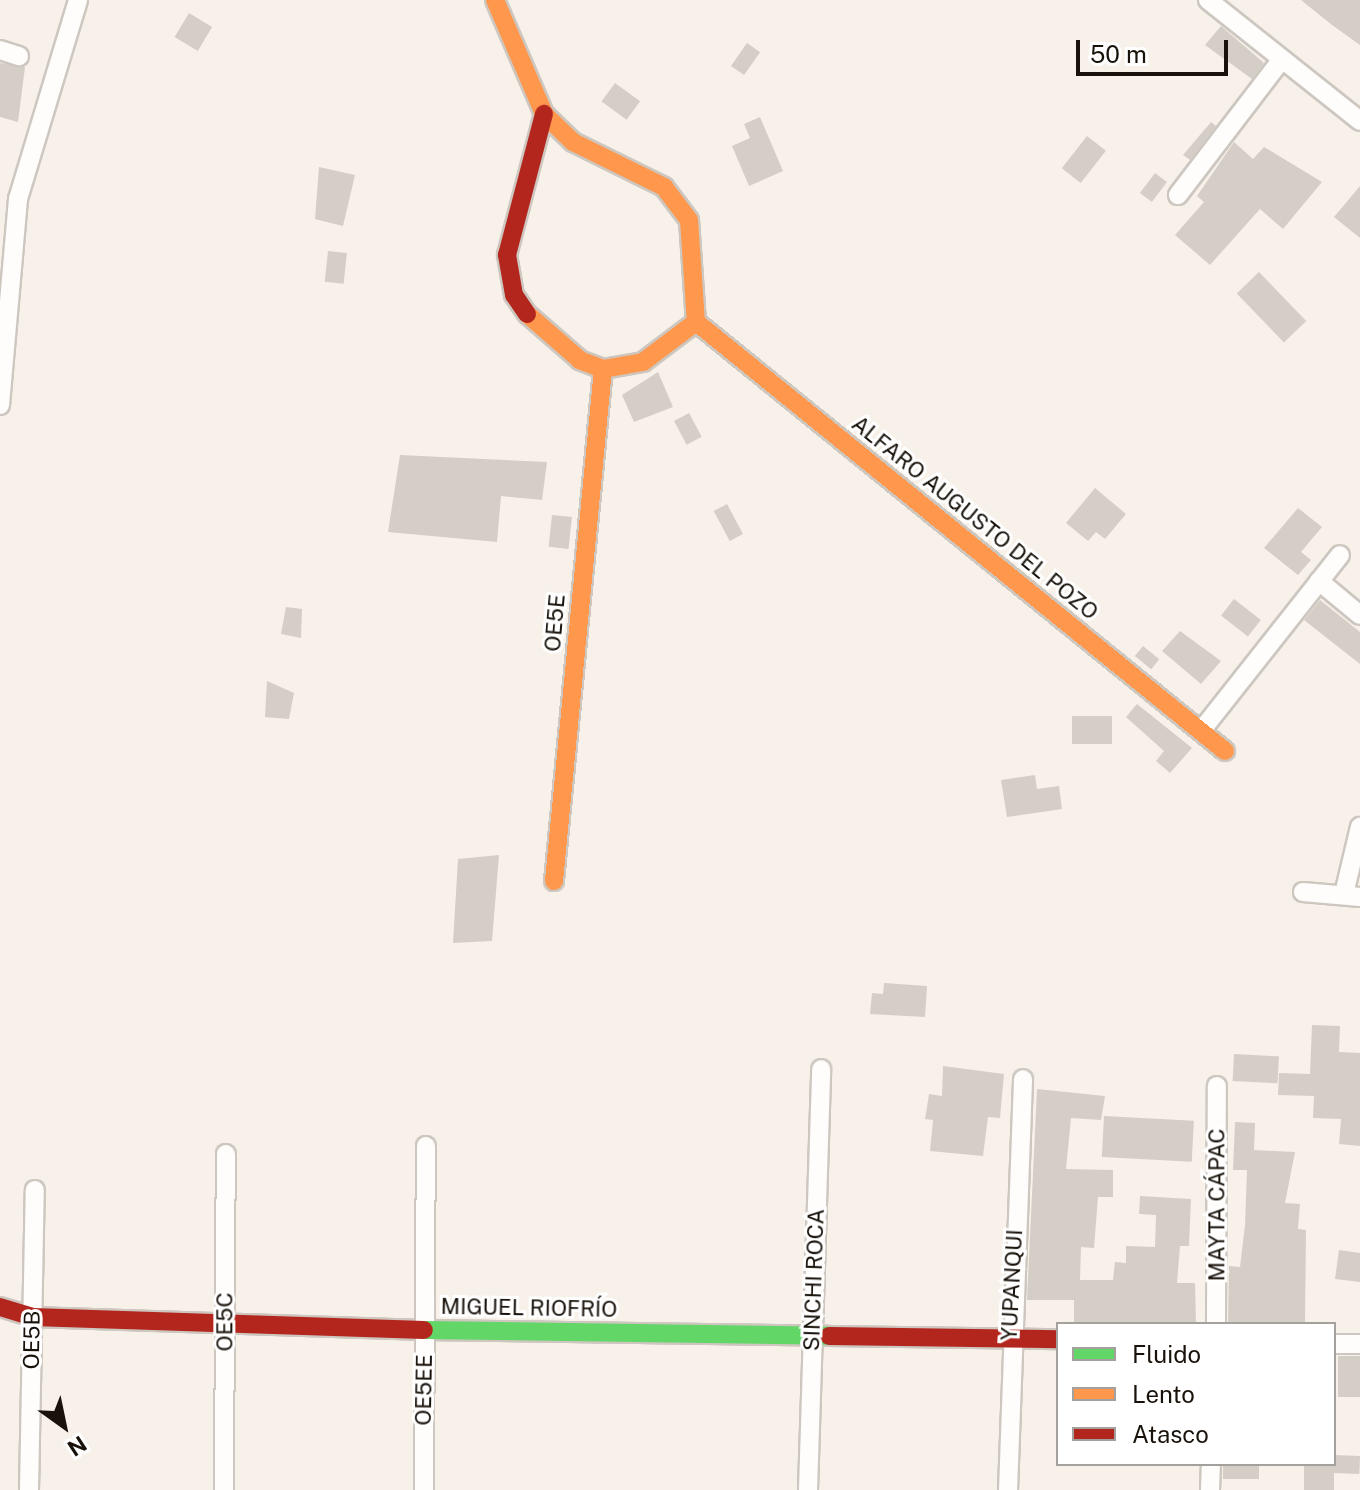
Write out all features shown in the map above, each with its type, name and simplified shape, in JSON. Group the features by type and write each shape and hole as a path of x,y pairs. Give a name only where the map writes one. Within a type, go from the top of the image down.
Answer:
{"street":[{"path":"0,405 18,199 78,0"},
{"path":"495,0 544,114 573,142 676,199 695,244 696,322 658,355 603,369 538,330 514,295 507,255 544,114"},
{"path":"1208,0 1360,121"},
{"path":"0,50 19,56"},
{"path":"1178,195 1282,59"},
{"name":"ALFARO AUGUSTO DEL POZO","path":"696,322 1225,751"},
{"name":"OE5E","path":"554,881 603,369"},
{"path":"1201,731 1340,555"},
{"path":"1319,581 1360,615"},
{"path":"1303,892 1352,895 1360,827"},
{"name":"SINCHI ROCA","path":"808,1490 821,1069"},
{"name":"YUPANQUI","path":"1008,1490 1009,1339 1023,1079"},
{"name":"MAYTA CÁPAC","path":"1216,1322 1217,1086"},
{"name":"OE5EE","path":"424,1490 426,1146"},
{"name":"OE5C","path":"224,1490 226,1154"},
{"name":"OE5B","path":"29,1490 35,1190"},
{"name":"MIGUEL RIOFRÍO","path":"0,1307 33,1317 225,1327 1056,1339"},
{"path":"1336,1344 1360,1344"},
{"path":"1210,1490 1211,1466"}],"building":[{"path":"1301,0 1360,0 1360,45 1332,25"},
{"path":"189,13 212,27 198,51 175,37"},
{"path":"1221,26 1264,63 1252,79 1205,45"},
{"path":"747,43 760,52 744,75 731,66"},
{"path":"0,63 25,67 18,122 0,117"},
{"path":"615,83 640,101 627,120 601,102"},
{"path":"760,117 783,171 749,186 732,146 750,138 744,124"},
{"path":"1211,122 1216,126 1190,160 1183,155"},
{"path":"1087,136 1106,151 1081,183 1062,168"},
{"path":"1234,142 1253,159 1264,147 1322,182 1283,229 1260,209 1210,265 1175,235 1204,202 1197,196"},
{"path":"319,167 355,175 343,226 315,219"},
{"path":"1155,173 1167,182 1152,202 1140,193"},
{"path":"1360,186 1360,238 1334,217"},
{"path":"328,251 347,253 344,284 325,282"},
{"path":"1259,272 1306,321 1284,342 1237,294"},
{"path":"658,372 673,407 634,422 622,395"},
{"path":"689,413 702,437 687,445 674,421"},
{"path":"400,455 547,462 542,500 501,496 497,542 388,532"},
{"path":"1095,488 1126,514 1105,539 1096,532 1088,541 1066,523"},
{"path":"727,504 743,534 730,541 714,511"},
{"path":"1298,508 1322,527 1301,552 1311,560 1298,575 1264,548"},
{"path":"552,515 572,517 569,549 549,547"},
{"path":"1234,599 1261,620 1248,636 1221,616"},
{"path":"1320,600 1360,632 1360,664 1304,620"},
{"path":"286,607 302,609 301,638 281,634"},
{"path":"1180,631 1221,661 1201,684 1162,651"},
{"path":"1143,646 1159,659 1151,669 1135,656"},
{"path":"267,681 294,693 289,719 265,717"},
{"path":"1137,704 1192,748 1170,773 1156,761 1164,751 1126,717"},
{"path":"1072,716 1112,716 1112,744 1072,744"},
{"path":"1035,775 1037,789 1059,786 1062,809 1007,817 1001,780"},
{"path":"499,855 492,941 453,943 458,859"},
{"path":"884,983 927,986 925,1017 870,1014 872,993 883,994"},
{"path":"1312,1025 1340,1026 1339,1052 1360,1053 1360,1146 1339,1144 1341,1119 1313,1118 1314,1096 1278,1095 1279,1073 1310,1074"},
{"path":"1234,1054 1279,1056 1278,1083 1233,1081"},
{"path":"943,1066 1004,1074 1000,1118 988,1117 983,1156 930,1151 933,1120 925,1119 929,1094 942,1096"},
{"path":"1037,1089 1105,1096 1101,1120 1071,1118 1066,1169 1113,1170 1113,1197 1098,1197 1094,1248 1081,1247 1080,1280 1113,1280 1115,1262 1126,1263 1126,1246 1155,1247 1156,1215 1139,1214 1140,1196 1191,1199 1189,1246 1180,1246 1177,1283 1195,1283 1196,1322 1074,1322 1074,1300 1027,1300"},
{"path":"1104,1116 1194,1121 1192,1162 1102,1157"},
{"path":"1235,1122 1255,1123 1254,1150 1295,1152 1285,1203 1300,1204 1298,1229 1306,1230 1305,1322 1228,1322 1229,1266 1240,1267 1247,1170 1233,1170"},
{"path":"1339,1250 1360,1253 1360,1282 1335,1279"},
{"path":"1338,1356 1360,1356 1360,1397 1338,1397"},
{"path":"1336,1455 1360,1456 1359,1474 1333,1473"},
{"path":"1223,1466 1259,1466 1259,1479 1223,1479"},
{"path":"1304,1466 1334,1466 1334,1490 1304,1490"}],"traffic: fast":[{"path":"424,1330 829,1336"}],"traffic: slow":[{"path":"495,0 544,114 573,142 664,187 689,220 696,322 643,362 603,369 580,360 527,314"},
{"path":"696,322 1225,751"},
{"path":"554,881 603,369"}],"traffic: jam":[{"path":"527,314 514,295 507,255 544,114"},
{"path":"0,1307 33,1317 424,1330"},
{"path":"829,1336 1056,1339"}]}
